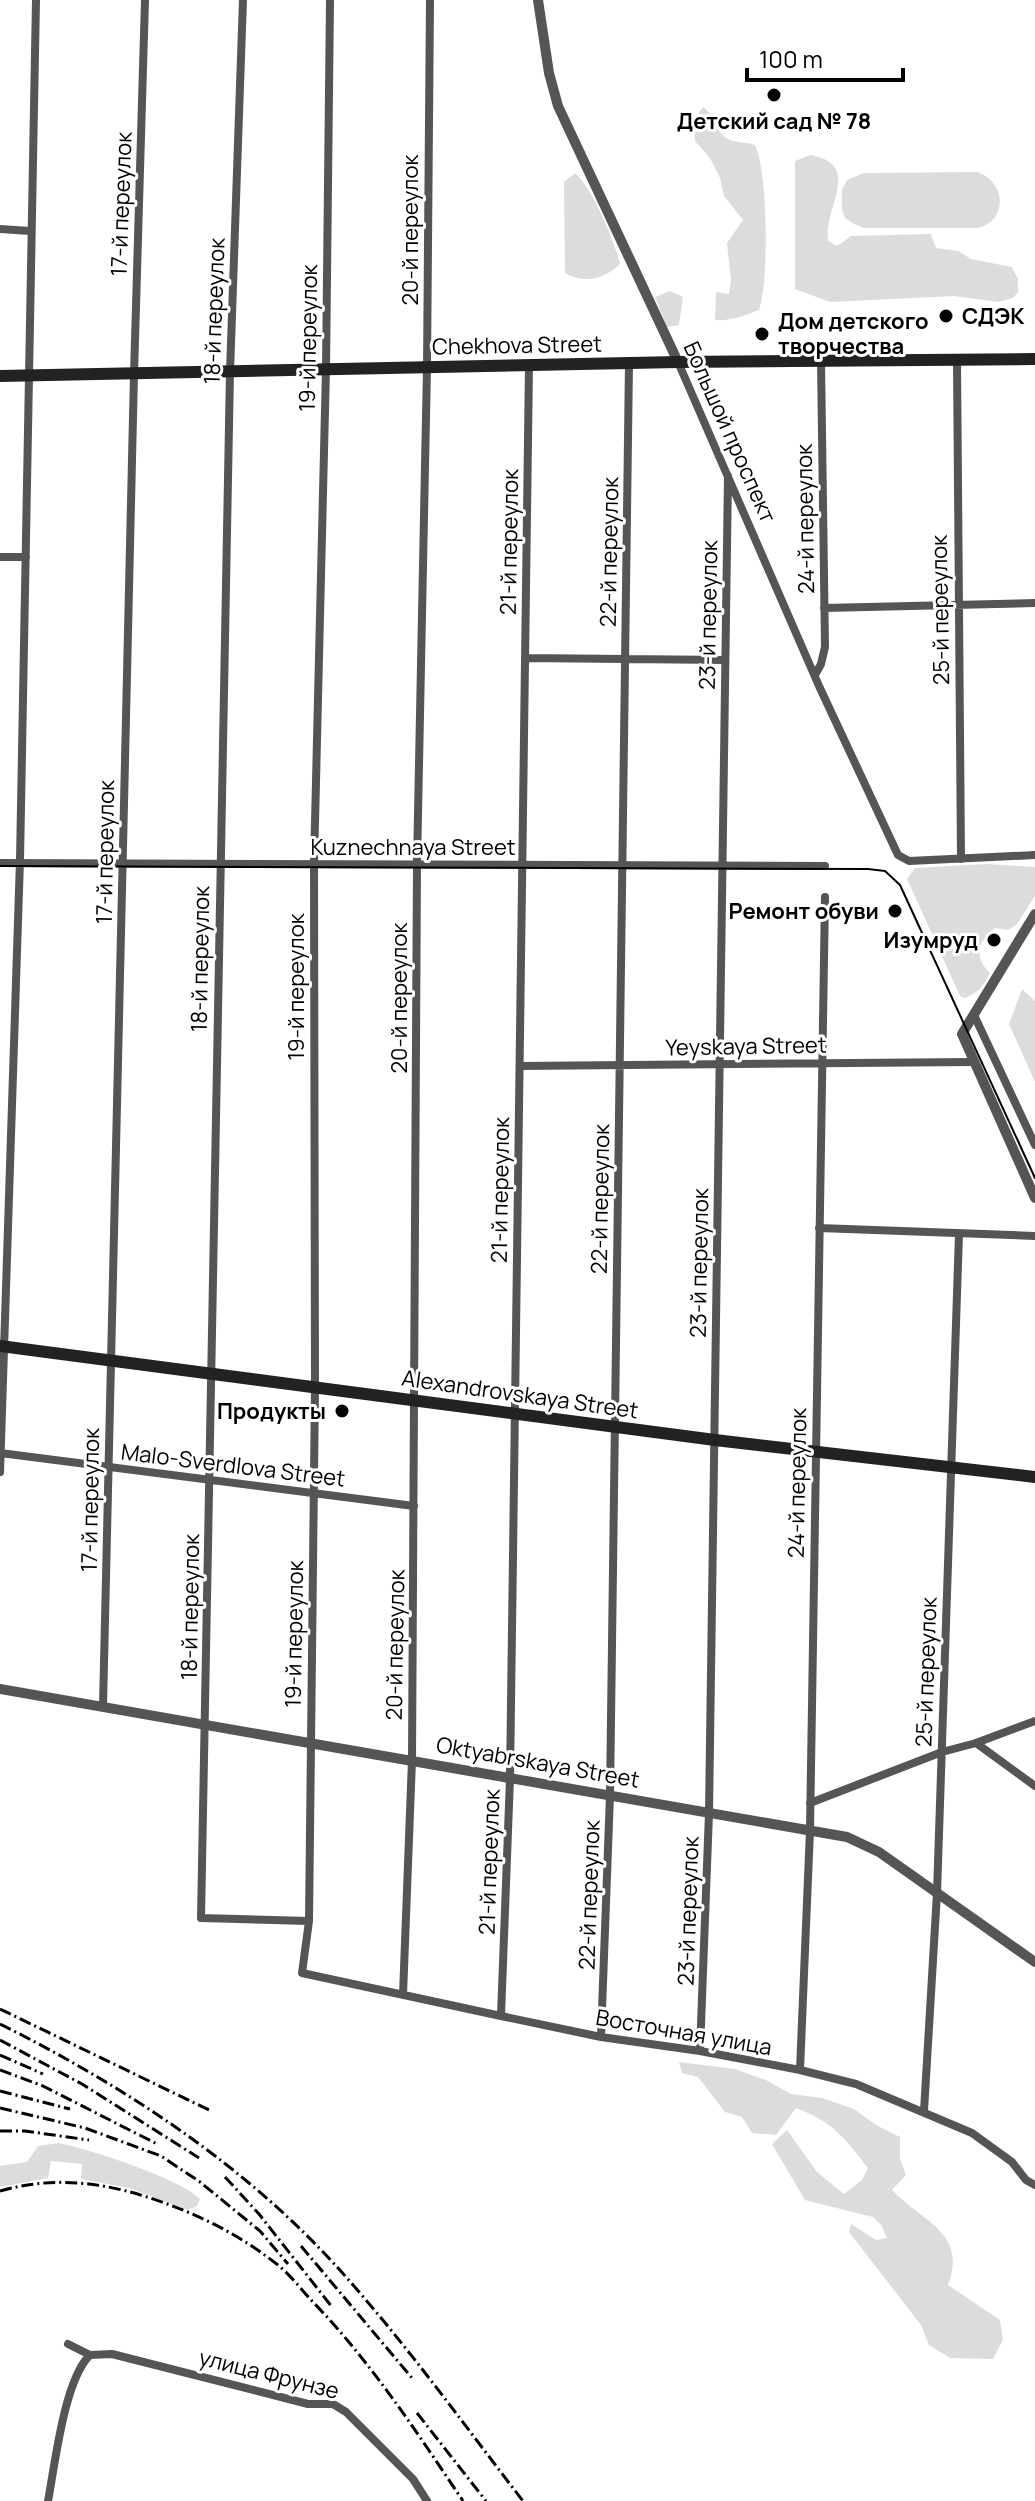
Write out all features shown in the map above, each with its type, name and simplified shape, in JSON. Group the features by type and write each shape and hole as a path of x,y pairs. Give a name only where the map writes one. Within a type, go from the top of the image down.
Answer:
{"main road":[{"name":"Chekhova Street","path":"0,376 678,362 1035,359"},
{"name":"Alexandrovskaya Street","path":"2,1346 715,1440 1035,1477"}],"street":[{"path":"0,1472 20,863 36,0"},
{"name":"17-й переулок","path":"103,1706 145,0"},
{"name":"18-й переулок","path":"243,0 230,372 219,864 213,1373 201,1918 309,1921"},
{"name":"19-й переулок","path":"302,1973 309,1921 315,1387 314,864 326,369 330,0"},
{"name":"20-й переулок","path":"403,1995 412,1760 417,864 427,367 430,0"},
{"name":"Большой проспект","path":"528,0 540,21"},
{"name":"Большой проспект","path":"538,0 558,106 678,362 815,675 898,855 909,861 961,859"},
{"path":"0,229 30,231"},
{"name":"25-й переулок","path":"957,360 961,859"},
{"name":"24-й переулок","path":"815,675 825,647 821,361"},
{"name":"22-й переулок","path":"601,2037 610,1795 629,363"},
{"name":"21-й переулок","path":"501,2016 510,1778 529,365"},
{"name":"23-й переулок","path":"700,2051 709,1813 728,476"},
{"path":"0,557 26,557"},
{"path":"824,608 1035,603"},
{"path":"525,658 725,660"},
{"path":"961,859 1035,855"},
{"name":"Kuznechnaya Street","path":"0,863 825,866"},
{"name":"24-й переулок","path":"800,2070 810,1830 825,897"},
{"path":"1035,914 962,1034 1035,1198"},
{"path":"974,1015 1035,1145"},
{"name":"Yeyskaya Street","path":"520,1066 973,1062"},
{"path":"819,1228 1035,1236"},
{"name":"25-й переулок","path":"924,2111 937,1893 959,1234"},
{"name":"Malo-Sverdlova Street","path":"0,1454 414,1506"},
{"name":"Oktyabrskaya Street","path":"0,1689 810,1830 863,1843 1035,1962"},
{"path":"810,1803 942,1752 1035,1721"},
{"path":"976,1743 1035,1786"},
{"name":"Восточная улица","path":"302,1973 601,2037 700,2051 856,2084 972,2133 1012,2162 1026,2180 1035,2185"},
{"name":"улица Фрунзе","path":"68,2344 90,2355 112,2354 308,2404 333,2404 346,2412 413,2479 427,2501"},
{"path":"48,2501 76,2375 90,2355"}],"shaded area":[{"path":"703,107 723,136 755,145 763,178 766,253 759,310 727,320 715,320 716,292 729,294 731,280 727,243 743,220 724,196 720,178 710,158 695,141 693,121"},
{"path":"810,155 826,160 835,168 838,177 828,241 837,246 851,236 931,234 936,248 958,251 971,259 1012,267 1018,279 1018,292 1013,298 998,302 954,296 830,302 795,289 795,161"},
{"path":"977,172 994,184 1000,201 995,218 977,228 864,228 845,218 842,210 842,190 847,180 864,173"},
{"path":"575,173 602,216 620,264 594,278 579,278 565,273 564,182"},
{"path":"670,291 683,297 679,325 667,327 655,297"},
{"path":"986,864 1035,867 1035,896 1017,924 1008,930 995,928 984,938 980,956 990,973 980,988 965,998 960,996 907,879 915,868"},
{"path":"1022,989 1035,1001 1035,1082 1009,1024"},
{"path":"679,2062 735,2069 768,2081 791,2094 822,2098 854,2109 900,2137 900,2159 906,2175 892,2190 947,2240 953,2267 948,2285 1000,2320 1003,2340 993,2359 950,2358 929,2345 921,2325 849,2232 851,2224 876,2240 887,2238 881,2225 873,2217 805,2200 772,2144 787,2130 817,2172 844,2194 862,2180 868,2168 837,2132 820,2119 796,2108 776,2135 752,2133 742,2117 725,2112 698,2077 682,2073"},
{"path":"59,2143 155,2174 200,2199 197,2206 188,2210 129,2188 81,2179 82,2164 51,2161 48,2178 0,2187 0,2166 27,2162 38,2146"}],"tram line":[{"path":"0,866 885,871 900,885 1035,1178"}],"railway":[{"path":"0,2009 209,2110"},
{"path":"0,2024 95,2075 141,2104 229,2166 270,2201 309,2238 369,2304 523,2501"},
{"path":"0,2040 82,2084 199,2158"},
{"path":"0,2055 43,2074"},
{"path":"0,2070 43,2086 159,2145"},
{"path":"0,2091 70,2109"},
{"path":"0,2108 85,2128 161,2156 200,2182 260,2231 288,2264"},
{"path":"0,2131 25,2131 89,2140"},
{"path":"225,2177 259,2214 332,2307"},
{"path":"0,2191 55,2182 90,2184 126,2191 195,2215 259,2251 289,2275 354,2348 463,2501"},
{"path":"301,2246 412,2378"},
{"path":"417,2413 486,2501"}],"place":[{"name":"Детский сад № 78","path":"774,95"},
{"name":"СДЭК","path":"946,316"},
{"name":"Дом детского творчества","path":"762,334"},
{"name":"Ремонт обуви","path":"895,911"},
{"name":"Изумруд","path":"994,940"},
{"name":"Продукты","path":"342,1411"}]}
